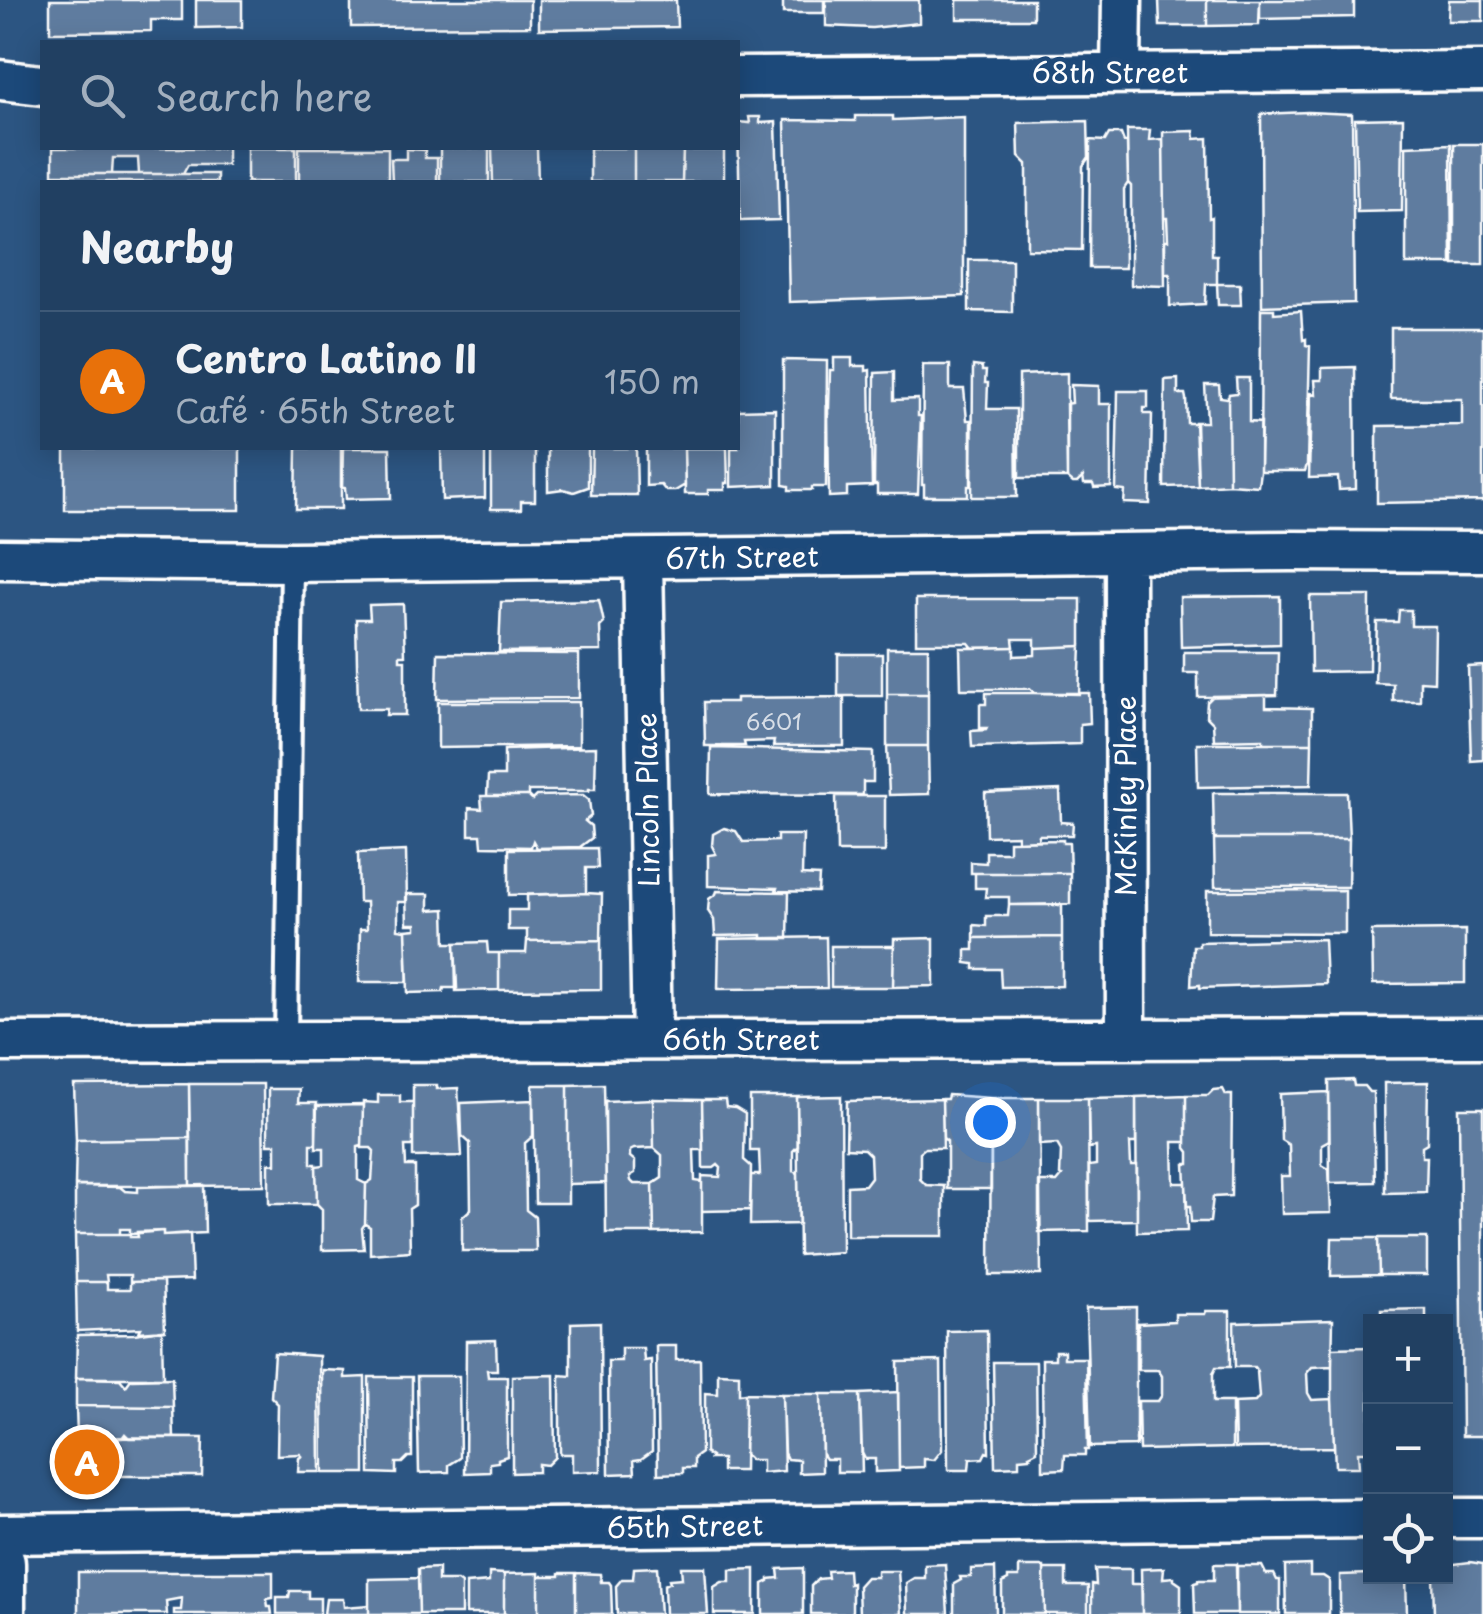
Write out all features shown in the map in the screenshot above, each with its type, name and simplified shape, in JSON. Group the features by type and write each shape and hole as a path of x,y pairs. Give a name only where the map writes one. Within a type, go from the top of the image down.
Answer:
{"street":[{"path":"1122,0 1122,72"},
{"name":"68th Street","path":"740,77 1483,72"},
{"path":"0,80 40,84"},
{"name":"67th Street","path":"0,559 292,562 1483,552"},
{"name":"McKinley Place","path":"1125,554 1126,1038"},
{"name":"Lincoln Place","path":"643,560 652,1040"},
{"name":"66th Street","path":"0,1042 1483,1038"},
{"path":"1453,1518 1483,1518"},
{"name":"65th Street","path":"0,1534 1363,1519"},
{"path":"0,1562 0,1614"}],"lane":[{"path":"286,1042 292,562"}],"building":[{"path":"50,0 182,0 182,20 151,20 151,31 50,32"},
{"path":"196,0 242,0 242,27 196,28"},
{"path":"351,0 530,0 530,26 351,27"},
{"path":"539,0 676,0 677,27 539,29"},
{"path":"783,0 824,0 824,13 783,13"},
{"path":"826,0 919,0 919,23 872,28 826,26"},
{"path":"957,0 1033,0 1033,19 957,19"},
{"path":"1159,0 1207,0 1207,26 1160,26"},
{"path":"1207,0 1260,0 1259,25 1207,26"},
{"path":"1260,0 1354,0 1354,17 1260,19"},
{"path":"1449,0 1483,0 1483,21 1448,21"},
{"path":"1261,114 1352,114 1354,303 1262,306"},
{"path":"855,116 893,116 893,120 964,117 964,296 789,302 785,120 855,121"},
{"path":"749,117 760,117 760,123 776,122 779,220 740,221 740,122 750,123"},
{"path":"1403,118 1402,211 1357,212 1355,119"},
{"path":"1088,121 1082,250 1027,249 1027,164 1019,156 1018,123"},
{"path":"1127,130 1150,130 1149,140 1163,139 1165,286 1131,285"},
{"path":"1194,131 1195,139 1208,138 1209,218 1212,217 1212,255 1217,255 1217,284 1206,284 1205,304 1170,306 1170,274 1165,274 1168,240 1163,132"},
{"path":"1109,134 1121,134 1127,142 1125,268 1089,268 1090,140 1105,141"},
{"path":"1451,144 1452,264 1406,264 1406,146"},
{"path":"1454,144 1483,144 1483,265 1454,265"},
{"path":"53,150 227,150 227,165 188,165 183,174 139,174 138,158 113,158 112,174 53,174"},
{"path":"247,150 296,150 296,180 247,180"},
{"path":"299,150 388,150 388,180 299,180"},
{"path":"406,150 425,150 425,158 437,158 437,180 392,180 391,159 406,159"},
{"path":"440,150 489,150 489,180 440,180"},
{"path":"492,150 537,150 538,180 493,180"},
{"path":"590,150 634,150 634,180 590,180"},
{"path":"634,150 683,150 682,180 634,180"},
{"path":"683,150 724,150 724,180 682,180"},
{"path":"55,174 217,174 217,180 55,180"},
{"path":"969,260 1012,260 1012,312 969,311"},
{"path":"1217,284 1240,284 1241,305 1218,305"},
{"path":"1261,309 1274,309 1274,313 1301,311 1303,340 1310,346 1305,471 1260,471"},
{"path":"1391,328 1483,328 1483,501 1377,503 1377,426 1462,425 1462,399 1391,399"},
{"path":"834,358 852,358 852,366 866,366 866,371 870,370 872,486 847,487 847,496 829,497 828,408"},
{"path":"783,360 827,361 826,487 789,490 789,486 783,485"},
{"path":"923,365 950,365 950,389 964,389 967,420 971,420 968,496 924,496"},
{"path":"973,366 986,371 987,409 1016,409 1017,497 972,497"},
{"path":"1355,367 1356,489 1339,490 1338,477 1309,478 1311,393 1316,394 1315,380 1322,380 1322,368"},
{"path":"894,372 894,400 918,399 918,494 877,494 874,485 875,373"},
{"path":"1067,373 1067,478 1019,478 1019,375"},
{"path":"1236,378 1249,378 1249,422 1261,423 1258,486 1229,484 1228,398 1229,394 1237,393"},
{"path":"1178,379 1178,394 1185,394 1187,423 1196,423 1198,486 1164,487 1165,380"},
{"path":"1071,385 1099,386 1099,404 1111,404 1111,487 1094,488 1093,484 1084,484 1083,477 1077,483 1067,478 1066,404 1072,403"},
{"path":"1205,385 1219,385 1220,397 1228,398 1229,484 1198,486 1195,422 1207,422"},
{"path":"1118,391 1148,391 1144,414 1152,414 1150,504 1124,503 1125,491 1116,490"},
{"path":"775,409 775,485 731,487 731,450 740,450 740,410"},
{"path":"65,450 240,450 240,510 65,510"},
{"path":"297,450 341,450 341,509 296,509"},
{"path":"343,450 390,450 391,498 346,499 342,488"},
{"path":"441,450 485,450 485,498 442,500"},
{"path":"491,450 535,450 535,501 521,501 521,509 491,509"},
{"path":"548,450 588,450 588,487 574,492 548,491"},
{"path":"592,450 636,450 637,495 591,495"},
{"path":"646,450 684,450 685,485 675,491 666,491 661,485 646,486"},
{"path":"684,450 727,450 725,490 685,494"},
{"path":"1280,596 1280,644 1181,647 1180,597"},
{"path":"1310,596 1370,596 1369,671 1311,672"},
{"path":"916,599 1081,599 1081,646 1035,648 1035,639 1013,639 1014,647 916,643"},
{"path":"599,600 604,623 600,627 601,651 499,652 501,602"},
{"path":"403,604 405,655 400,655 400,660 405,660 405,715 386,715 387,709 358,709 356,619 370,619 369,605"},
{"path":"1399,610 1411,610 1411,626 1435,626 1434,682 1420,681 1420,701 1393,701 1393,684 1375,683 1377,622 1398,622"},
{"path":"1081,646 1079,694 961,689 960,648 1014,647 1014,656 1035,655 1035,648"},
{"path":"887,648 928,648 928,694 887,694"},
{"path":"1184,652 1278,652 1277,695 1198,697 1198,673 1184,673"},
{"path":"438,653 579,654 579,698 437,699"},
{"path":"838,654 882,654 882,696 838,696"},
{"path":"1483,666 1483,760 1471,761 1468,667"},
{"path":"986,693 1089,693 1090,723 1080,724 1080,744 972,747 971,731 987,728 980,728 980,704 986,704"},
{"path":"887,694 928,694 928,746 887,746"},
{"path":"1266,695 1266,707 1312,708 1312,743 1214,740 1213,723 1206,716 1207,702 1213,696"},
{"path":"844,697 844,746 773,746 774,741 705,746 704,702"},
{"path":"438,702 579,702 579,746 438,748"},
{"path":"1197,743 1312,743 1311,785 1198,787"},
{"path":"887,746 928,746 929,794 889,795"},
{"path":"596,747 595,789 487,796 488,776 504,776 504,750"},
{"path":"711,748 873,752 873,782 863,782 863,795 710,794"},
{"path":"1060,790 1061,822 1073,823 1072,835 1039,835 1038,840 1017,841 1017,835 986,836 985,793"},
{"path":"1213,793 1347,793 1349,839 1214,839"},
{"path":"583,795 589,800 591,816 585,821 591,826 592,838 580,847 537,848 533,841 531,847 482,846 481,835 469,835 469,808 482,809 481,796 528,796 532,800 536,796"},
{"path":"836,796 885,796 885,852 837,852"},
{"path":"724,828 736,831 743,842 777,841 777,835 803,835 802,875 819,876 818,892 708,886 708,855 716,854 713,834"},
{"path":"1214,839 1349,839 1348,887 1215,887"},
{"path":"1009,841 1069,843 1070,873 971,873 971,862 986,863 986,852 1009,852"},
{"path":"597,848 598,868 586,868 586,893 509,895 509,849"},
{"path":"406,851 407,902 398,902 398,929 406,930 408,982 359,982 360,929 367,929 366,902 359,902 358,853"},
{"path":"975,873 1070,873 1070,904 1009,905 1009,897 985,897 986,888 975,888"},
{"path":"1345,890 1345,933 1207,932 1207,891"},
{"path":"717,891 789,892 788,939 715,936 714,920 708,911 709,899"},
{"path":"406,894 429,894 429,910 445,909 446,943 455,943 457,988 408,993 406,930 416,929 416,924 407,924"},
{"path":"602,894 601,940 527,941 527,930 508,930 508,910 527,910 527,895"},
{"path":"1009,905 1062,905 1062,937 974,938 974,925 986,926 986,916 1008,916"},
{"path":"1465,930 1465,983 1373,984 1372,931"},
{"path":"826,937 827,988 718,989 719,939"},
{"path":"1062,937 1062,986 1001,987 1000,969 974,969 974,964 966,963 966,950 974,950 974,938"},
{"path":"934,938 934,986 893,987 894,939"},
{"path":"1324,939 1326,984 1191,986 1193,946 1199,946 1199,942"},
{"path":"601,940 601,989 499,990 499,953 526,953 527,941"},
{"path":"487,942 488,953 499,953 499,990 456,991 455,943"},
{"path":"831,946 894,946 893,987 831,987"},
{"path":"1353,1080 1354,1086 1364,1086 1373,1092 1375,1182 1330,1183 1329,1081"},
{"path":"1428,1082 1427,1143 1422,1146 1422,1157 1427,1157 1426,1192 1385,1193 1384,1083"},
{"path":"189,1084 190,1138 76,1140 74,1085"},
{"path":"189,1084 263,1084 264,1185 190,1186"},
{"path":"604,1084 606,1183 568,1184 568,1085"},
{"path":"413,1085 458,1088 462,1156 413,1157"},
{"path":"533,1085 568,1085 568,1203 535,1203"},
{"path":"268,1089 299,1089 298,1103 317,1103 316,1144 311,1144 311,1164 316,1164 317,1204 269,1204 269,1163 276,1164 276,1144 268,1144"},
{"path":"1223,1089 1226,1095 1232,1095 1231,1196 1213,1197 1210,1222 1191,1222 1185,1164 1189,1164 1186,1095 1208,1095"},
{"path":"1329,1092 1329,1140 1322,1144 1322,1165 1329,1169 1331,1213 1282,1214 1281,1176 1290,1176 1289,1145 1281,1140 1280,1094"},
{"path":"378,1095 400,1095 400,1102 413,1102 413,1146 405,1146 406,1166 415,1166 415,1205 409,1209 410,1251 370,1254 370,1227 365,1224 366,1184 372,1180 374,1151 362,1148 363,1102 378,1103"},
{"path":"948,1095 991,1098 991,1189 947,1189 942,1099"},
{"path":"1186,1095 1186,1142 1173,1142 1174,1183 1186,1183 1187,1231 1137,1232 1136,1097"},
{"path":"841,1096 842,1252 799,1255 797,1097"},
{"path":"750,1097 797,1097 798,1146 793,1151 793,1171 798,1173 799,1224 750,1225 751,1175 760,1175 759,1151 750,1151"},
{"path":"1136,1097 1136,1143 1130,1143 1131,1165 1137,1165 1137,1220 1089,1221 1089,1166 1096,1165 1096,1147 1089,1148 1088,1098"},
{"path":"991,1098 1039,1098 1041,1275 990,1275"},
{"path":"1039,1098 1088,1098 1089,1231 1039,1232 1039,1182 1057,1182 1062,1176 1057,1144 1039,1145"},
{"path":"653,1099 702,1100 703,1150 694,1150 695,1181 702,1182 702,1232 654,1233 653,1184 662,1178 662,1155 654,1148"},
{"path":"653,1099 654,1148 630,1151 635,1173 630,1176 634,1184 653,1184 654,1233 606,1233 605,1101"},
{"path":"942,1099 943,1148 925,1148 920,1152 920,1179 926,1185 944,1186 944,1236 847,1236 847,1186 865,1185 871,1177 870,1155 864,1149 846,1148 847,1101"},
{"path":"533,1100 533,1136 525,1143 526,1210 535,1217 536,1251 462,1251 462,1217 471,1209 470,1143 462,1136 461,1103"},
{"path":"702,1100 725,1100 726,1107 745,1114 744,1160 751,1166 750,1210 702,1211 702,1176 720,1177 721,1168 703,1168"},
{"path":"363,1105 358,1180 366,1184 364,1249 322,1250 316,1166 324,1165 324,1148 316,1148 316,1106"},
{"path":"1459,1108 1483,1108 1483,1436 1462,1436"},
{"path":"190,1138 190,1186 75,1186 76,1140"},
{"path":"204,1185 205,1233 130,1234 130,1229 120,1229 120,1234 75,1234 75,1186 120,1187 138,1192 138,1187"},
{"path":"163,1231 163,1235 190,1233 192,1280 130,1282 130,1275 106,1275 107,1282 76,1282 75,1234 138,1237 137,1232"},
{"path":"1332,1238 1378,1238 1379,1275 1331,1276"},
{"path":"1378,1238 1427,1238 1427,1275 1379,1275"},
{"path":"163,1281 165,1330 77,1331 76,1282 107,1282 107,1289 130,1289 130,1282"},
{"path":"1136,1307 1136,1446 1090,1447 1086,1308"},
{"path":"1426,1309 1426,1314 1381,1314 1381,1310"},
{"path":"1230,1311 1230,1367 1216,1367 1213,1402 1232,1402 1232,1448 1139,1450 1138,1401 1158,1401 1162,1395 1162,1376 1158,1370 1138,1370 1138,1323 1175,1321 1175,1314"},
{"path":"1333,1319 1332,1366 1312,1367 1307,1373 1312,1400 1332,1399 1334,1447 1235,1448 1234,1403 1255,1402 1259,1397 1254,1367 1235,1367 1234,1322"},
{"path":"600,1322 601,1471 572,1472 572,1454 560,1454 560,1375 571,1376 571,1323"},
{"path":"162,1330 163,1378 76,1378 77,1335"},
{"path":"987,1330 989,1453 970,1459 969,1470 948,1470 947,1331"},
{"path":"496,1340 497,1370 487,1370 488,1377 507,1377 507,1456 490,1463 490,1472 465,1473 466,1341"},
{"path":"656,1346 676,1346 676,1360 700,1359 701,1453 694,1458 694,1468 683,1468 683,1473 658,1474"},
{"path":"1363,1347 1363,1452 1358,1452 1359,1467 1335,1467 1332,1348"},
{"path":"621,1348 643,1348 644,1361 651,1360 652,1451 634,1460 635,1473 609,1474 608,1361 621,1361"},
{"path":"1055,1351 1064,1351 1064,1358 1086,1358 1088,1450 1085,1455 1065,1455 1064,1469 1043,1470 1042,1359 1055,1359"},
{"path":"274,1353 319,1356 320,1472 298,1472 300,1454 277,1455 278,1404 271,1397"},
{"path":"941,1361 942,1450 934,1460 924,1459 924,1467 899,1468 898,1362"},
{"path":"993,1362 1036,1362 1037,1451 1030,1457 1019,1458 1019,1466 995,1467"},
{"path":"322,1370 345,1371 345,1378 365,1377 365,1473 323,1473"},
{"path":"718,1373 739,1374 739,1394 745,1393 744,1471 722,1471 722,1459 710,1459 705,1453 705,1393 718,1394"},
{"path":"554,1375 555,1457 547,1465 538,1464 538,1472 512,1473 512,1376"},
{"path":"417,1376 459,1376 460,1458 449,1465 449,1472 419,1473"},
{"path":"369,1377 412,1377 412,1457 396,1463 396,1474 370,1473"},
{"path":"76,1378 120,1379 126,1386 131,1379 172,1378 173,1407 76,1406"},
{"path":"898,1392 899,1471 875,1472 875,1459 865,1459 862,1453 860,1394"},
{"path":"745,1393 782,1394 784,1471 762,1473 762,1460 750,1460 744,1454"},
{"path":"782,1394 821,1394 822,1472 799,1473 799,1460 787,1459"},
{"path":"821,1394 860,1394 862,1472 837,1472 837,1459 826,1459 822,1453"},
{"path":"76,1406 173,1407 174,1438 129,1438 125,1434 122,1438 77,1437"},
{"path":"77,1437 203,1438 202,1476 77,1476"},
{"path":"945,1564 948,1614 907,1614 906,1583 925,1578 925,1565"},
{"path":"1214,1564 1237,1564 1237,1614 1195,1614 1194,1583 1214,1580"},
{"path":"1453,1564 1483,1564 1483,1614 1434,1614 1433,1584 1453,1584"},
{"path":"1310,1565 1310,1576 1329,1580 1329,1614 1286,1614 1285,1566"},
{"path":"1236,1566 1262,1566 1266,1574 1274,1574 1280,1580 1280,1614 1237,1614"},
{"path":"657,1567 660,1614 617,1614 616,1586 622,1579 633,1579 634,1568"},
{"path":"681,1567 705,1567 708,1614 665,1614 664,1585 669,1579 682,1578"},
{"path":"1019,1567 1044,1567 1045,1614 1002,1614 1002,1583 1008,1577 1019,1577"},
{"path":"438,1568 438,1581 461,1584 461,1614 419,1614 418,1569"},
{"path":"803,1568 803,1614 763,1614 763,1584 779,1578 778,1569"},
{"path":"995,1568 996,1614 954,1614 954,1584 960,1577 971,1577 971,1569"},
{"path":"1164,1568 1163,1578 1174,1577 1181,1585 1181,1614 1142,1614 1141,1569"},
{"path":"755,1569 755,1614 714,1614 714,1587 730,1582 730,1570"},
{"path":"1044,1569 1066,1569 1066,1586 1088,1586 1088,1614 1045,1614"},
{"path":"1095,1569 1131,1569 1131,1584 1142,1584 1142,1614 1092,1614"},
{"path":"848,1570 852,1614 811,1614 811,1586 818,1579 828,1578 827,1571"},
{"path":"877,1571 898,1571 901,1614 859,1614 858,1586 866,1577 877,1577"},
{"path":"78,1572 273,1572 273,1598 267,1599 272,1614 174,1614 174,1610 181,1610 182,1598 166,1601 167,1614 78,1614"},
{"path":"489,1573 504,1574 504,1614 466,1614 466,1584 489,1582"},
{"path":"539,1573 539,1614 504,1614 504,1574"},
{"path":"576,1573 576,1614 539,1614 539,1576"},
{"path":"576,1573 600,1574 601,1582 609,1582 612,1614 576,1614"},
{"path":"1363,1574 1363,1584 1406,1584 1407,1614 1340,1614 1340,1575"},
{"path":"418,1578 419,1614 369,1614 369,1579"},
{"path":"290,1591 308,1591 308,1598 320,1598 320,1614 277,1614 277,1597 289,1597"},
{"path":"326,1599 343,1599 344,1607 369,1605 369,1614 324,1614"}],"place":[{"name":"Centro Latino II","path":"87,1462"}]}
